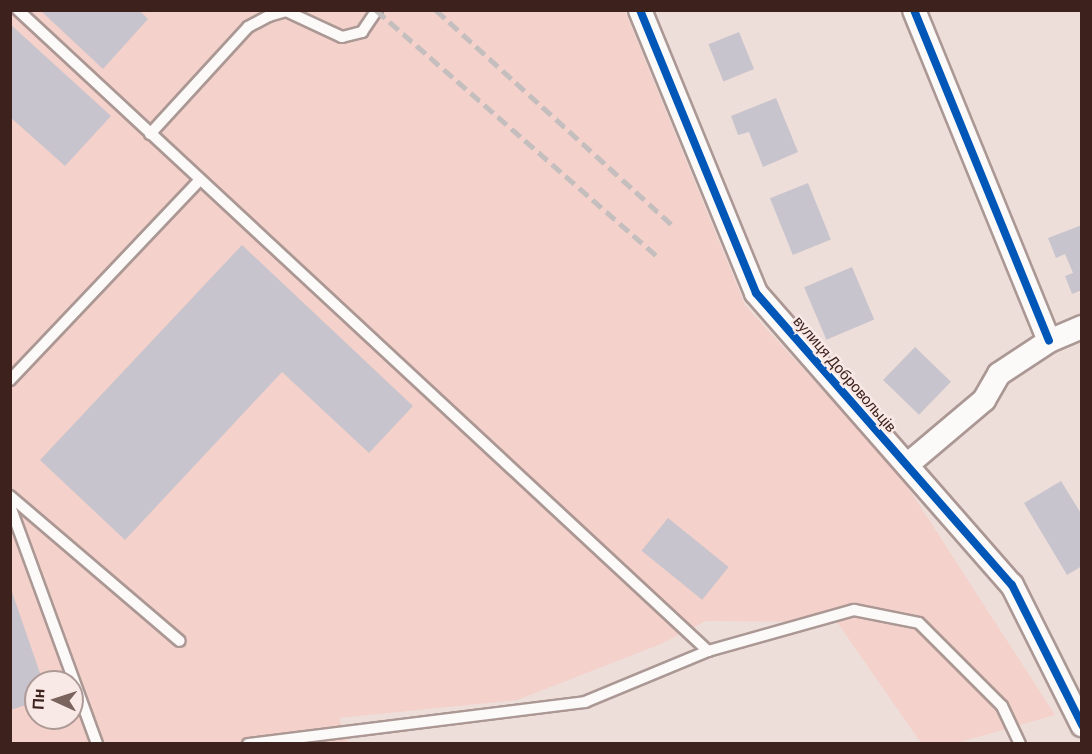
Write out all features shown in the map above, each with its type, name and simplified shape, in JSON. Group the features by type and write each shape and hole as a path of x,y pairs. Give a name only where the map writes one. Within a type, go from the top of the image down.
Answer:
{"street":[{"name":"вулиця Добровольців","path":"640,10 756,293 1012,585 1082,725"},
{"path":"914,10 1049,341"},
{"path":"907,465 984,400 999,374 1049,341 1082,327"}],"lane":[{"path":"18,10 708,651"},
{"path":"150,134 248,27 269,16 286,11 342,37 362,32 377,10"},
{"path":"10,381 200,180"},
{"path":"10,496 180,641"},
{"path":"10,506 96,744"},
{"path":"248,744 585,702 708,651 854,610 919,623 1002,706 1020,744"}],"shaded area":[{"path":"10,11 625,11 745,305 900,475 1055,715 957,743 921,743 837,622 706,621 661,644 517,700 339,718 348,743 11,743"}],"building":[{"path":"40,10 139,10 148,19 103,69"},
{"path":"10,24 111,116 65,166 10,117"},
{"path":"739,32 754,69 723,81 708,44"},
{"path":"776,98 798,152 763,167 749,132 738,135 731,116"},
{"path":"808,183 831,240 793,255 770,198"},
{"path":"1082,225 1082,290 1072,294 1065,276 1073,273 1065,254 1056,258 1048,238"},
{"path":"242,245 413,406 369,453 282,372 125,540 40,460"},
{"path":"852,267 874,319 826,340 804,287"},
{"path":"915,347 951,382 919,415 883,380"},
{"path":"1061,481 1082,515 1082,566 1067,575 1024,503"},
{"path":"668,518 729,567 702,600 642,551"},
{"path":"10,586 39,670 24,670 24,706 10,710"}],"railway":[{"path":"376,10 657,256"},
{"path":"436,10 672,225"}],"cycle path":[{"path":"640,10 756,293 1012,585 1082,725"},
{"path":"914,10 1049,341"}]}
